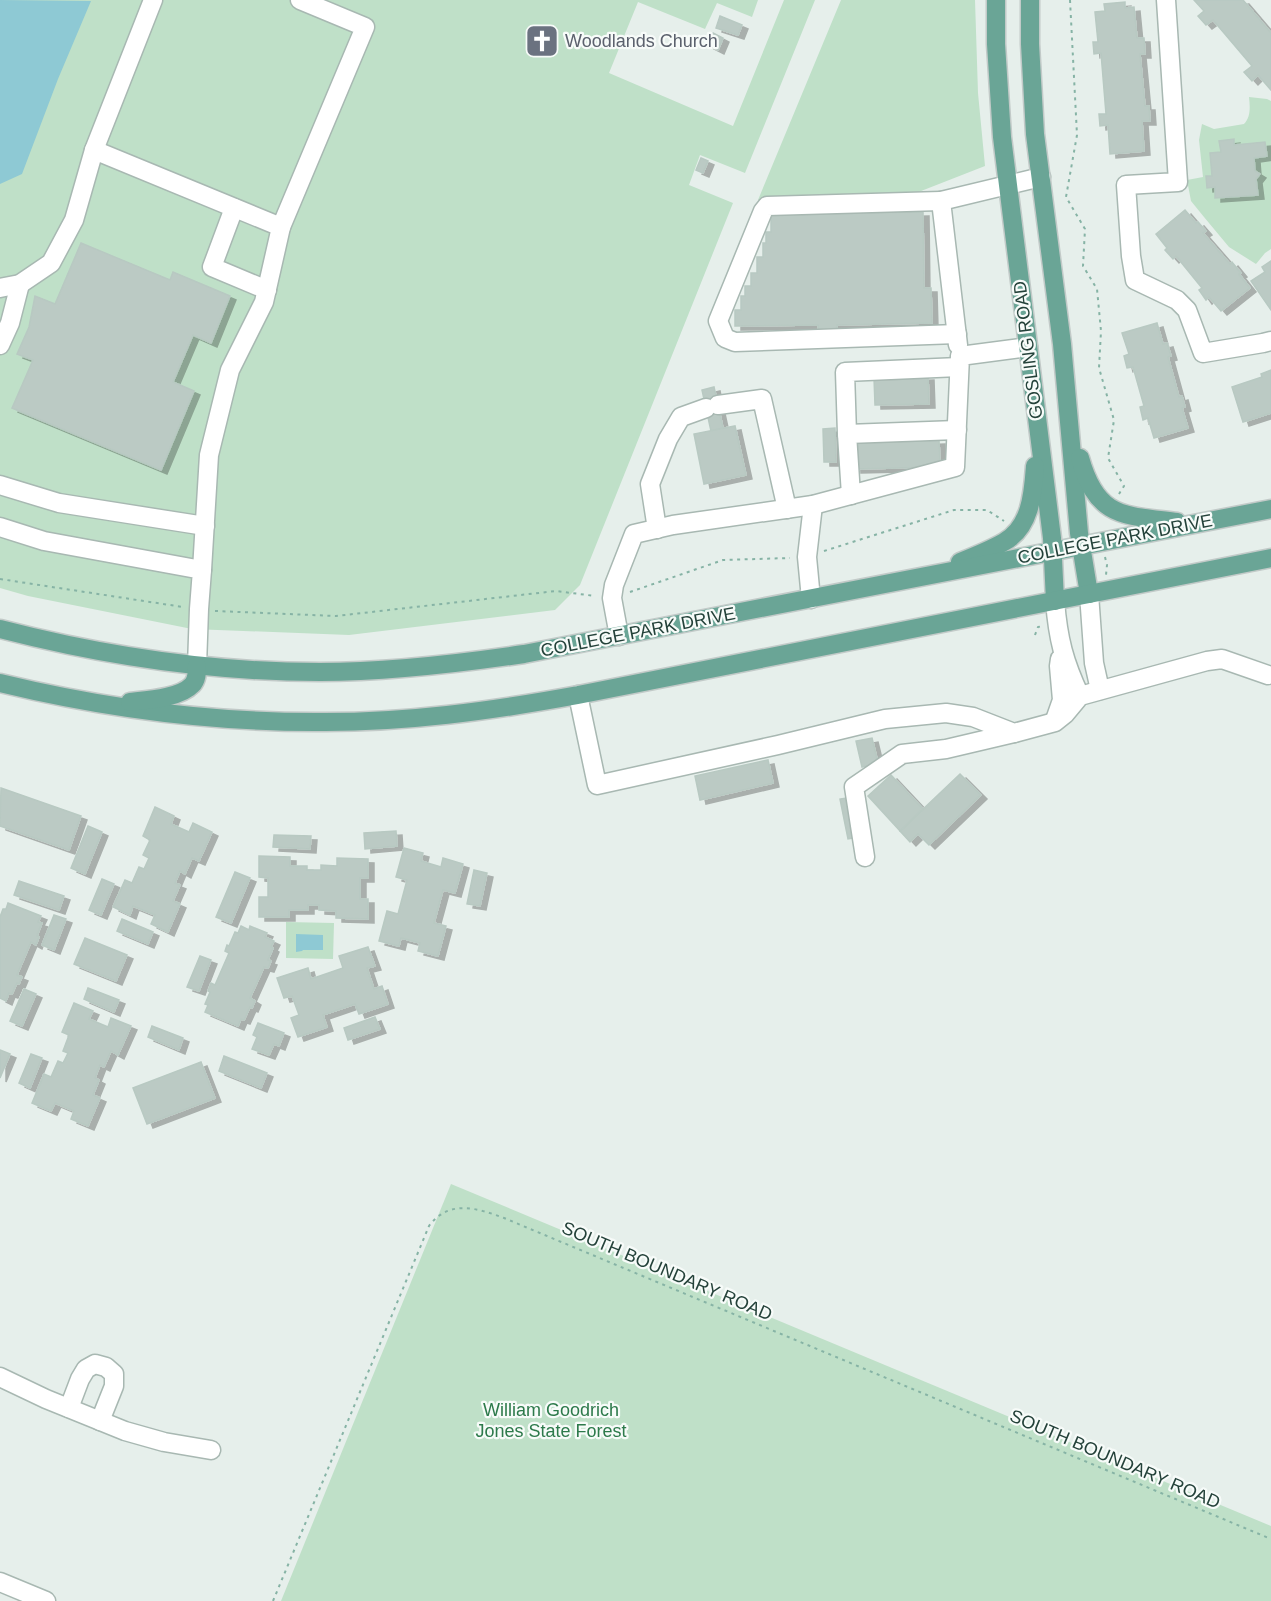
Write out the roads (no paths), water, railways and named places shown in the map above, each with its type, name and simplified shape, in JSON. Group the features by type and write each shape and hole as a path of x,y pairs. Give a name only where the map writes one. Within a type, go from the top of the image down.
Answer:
{"main road":[{"name":"GOSLING ROAD","path":"996,0 996,44 1002,137 1052,538 1055,601"},
{"name":"GOSLING ROAD","path":"1030,0 1035,134 1062,344 1081,546 1089,594"},
{"path":"1069,419 1086,479 1096,496 1110,509 1124,515 1193,524"},
{"path":"933,575 1006,541 1018,531 1027,516 1033,494 1038,428"},
{"name":"COLLEGE PARK DRIVE","path":"0,629 46,641 128,657 197,666 309,672 452,665 619,636 1271,508"},
{"path":"0,683 142,711 207,718 318,723 434,717 528,705 1271,558"},
{"path":"107,704 154,699 183,691 192,686 196,678 197,666"}],"street":[{"path":"0,288 20,284 51,263 74,220 93,150 153,0"},
{"path":"197,666 209,455 230,370 264,302 281,227 365,27 300,0"},
{"path":"1166,0 1178,182 1126,185 1136,280 1177,300 1187,310 1203,353 1271,340"},
{"path":"93,150 281,227"},
{"path":"957,334 735,342 724,338 718,321 767,206 941,201 1041,177"},
{"path":"619,636 612,598 614,585 634,534 673,525 813,505 955,467 960,362 941,201"},
{"path":"234,208 212,267 267,290"},
{"path":"0,345 10,323 20,284"},
{"path":"852,495 845,372 960,362 1029,348"},
{"path":"657,528 650,484 668,439 681,417 712,407 762,399 787,508"},
{"path":"847,434 957,430"},
{"path":"0,485 59,503 205,526"},
{"path":"811,599 807,557 813,505"},
{"path":"0,527 44,540 202,570"},
{"name":"GOSLING ROAD","path":"1089,594 1094,663 1100,690"},
{"name":"GOSLING ROAD","path":"1055,601 1062,652 1080,696"},
{"path":"1055,722 1062,700 1059,666 1062,652"},
{"path":"865,857 854,787 902,754 946,749 1055,722 1080,696 1207,661 1222,659 1268,675"},
{"path":"578,695 597,785 885,719 946,713 973,717 1014,733"},
{"path":"69,1408 86,1369 95,1364 106,1366 114,1374 114,1386 100,1421"},
{"path":"0,1377 46,1399 125,1431 164,1442 211,1450"},
{"path":"0,1582 46,1601"}],"water":[{"path":"0,0 91,1 22,174 0,184"},
{"path":"296,934 323,935 323,950 296,952"}],"place":[{"name":"Woodlands Church","path":"542,41"}],"park label":[{"name":"William Goodrich Jones State Forest","path":"551,1420"}]}
